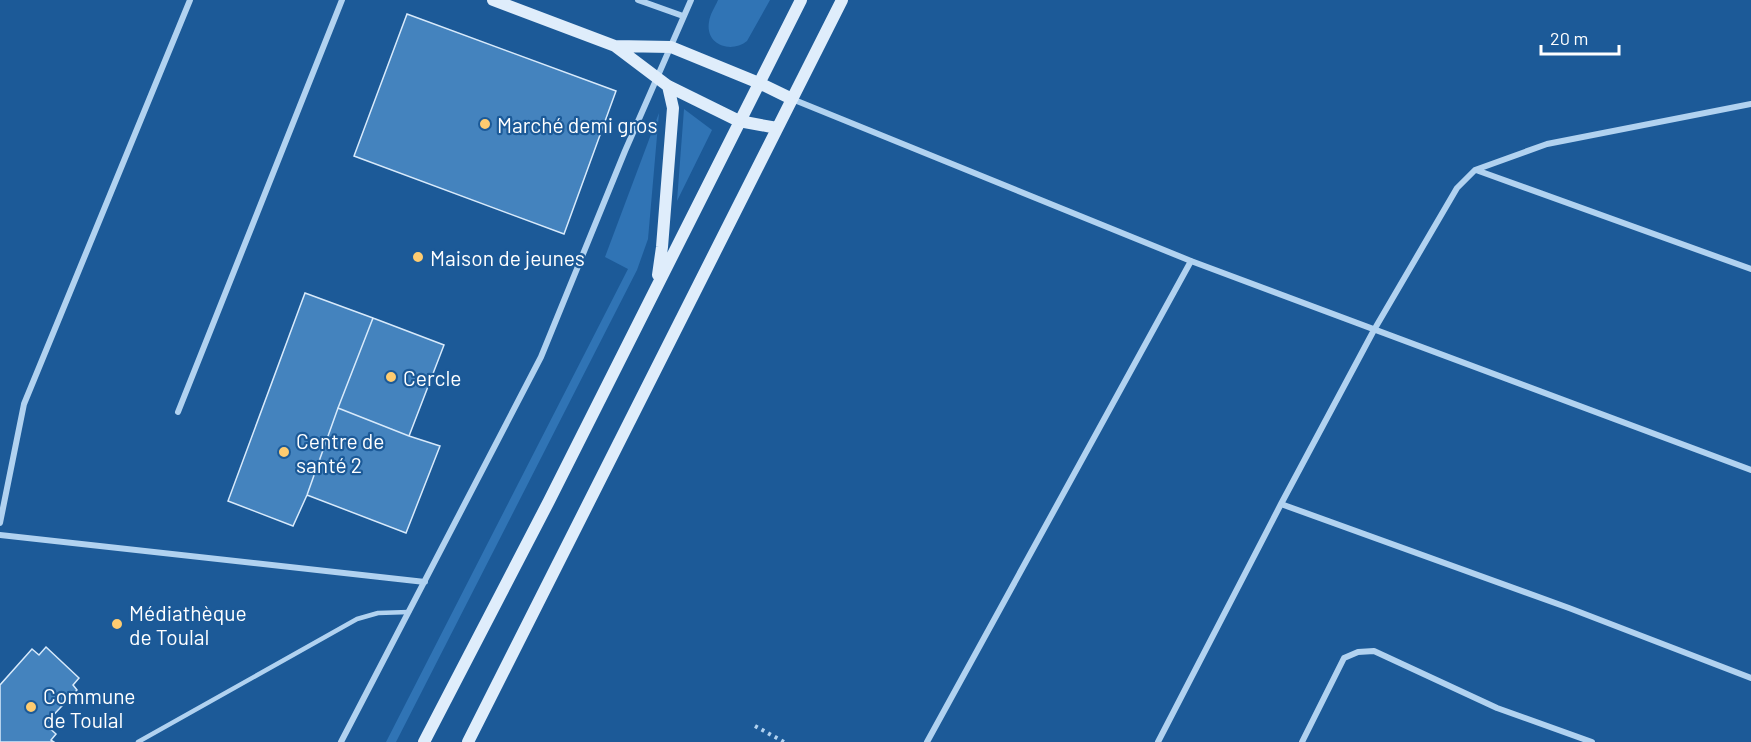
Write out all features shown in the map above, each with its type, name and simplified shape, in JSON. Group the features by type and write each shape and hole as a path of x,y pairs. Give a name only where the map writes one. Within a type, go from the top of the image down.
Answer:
{"main road":[{"path":"493,0 615,46 663,82 739,121 777,128"},
{"path":"424,742 549,501 801,0"},
{"path":"468,742 842,0"},
{"path":"615,46 671,47 792,99"},
{"path":"657,284 673,108 663,82"}],"street":[{"path":"0,523 24,404 190,0"},
{"path":"178,412 342,0"},
{"path":"638,0 683,16"},
{"path":"341,742 541,357 626,151 663,82 671,47 691,0"},
{"path":"792,99 1191,261 1751,470"},
{"path":"1158,742 1374,330 1457,188 1475,170 1547,144 1751,104"},
{"path":"1475,170 1751,269"},
{"path":"927,742 1191,261"},
{"path":"1281,504 1569,608 1751,678"},
{"path":"0,536 425,582"},
{"path":"1302,742 1344,658 1358,652 1374,651 1497,708 1592,742"}],"lane":[{"path":"138,742 357,620 378,613 410,612"}],"path":[{"path":"755,726 784,742"}],"shaded area":[{"path":"718,0 770,0 747,41 741,45 727,47 715,42 709,30 710,16"},
{"path":"684,109 712,130 677,201"},
{"path":"659,113 648,239 637,270 396,742 386,742 628,269 605,257"}],"building":[{"name":"Marché demi gros","path":"407,14 616,91 564,234 354,156"},
{"name":"Centre de santé 2","path":"305,293 373,318 307,495 293,526 228,501"},
{"name":"Cercle","path":"373,318 444,345 409,436 338,408"},
{"path":"338,408 440,446 406,533 307,495"},
{"name":"Commune de Toulal","path":"46,647 79,678 73,685 77,690 45,724 56,734 51,740 54,742 0,742 0,685 32,649 39,655"}],"place":[{"name":"Marché demi gros","path":"485,124"},
{"name":"Maison de jeunes","path":"418,257"},
{"name":"Cercle","path":"391,377"},
{"name":"Centre de santé 2","path":"284,452"},
{"name":"Médiathèque de Toulal","path":"117,624"},
{"name":"Commune de Toulal","path":"31,707"}]}
